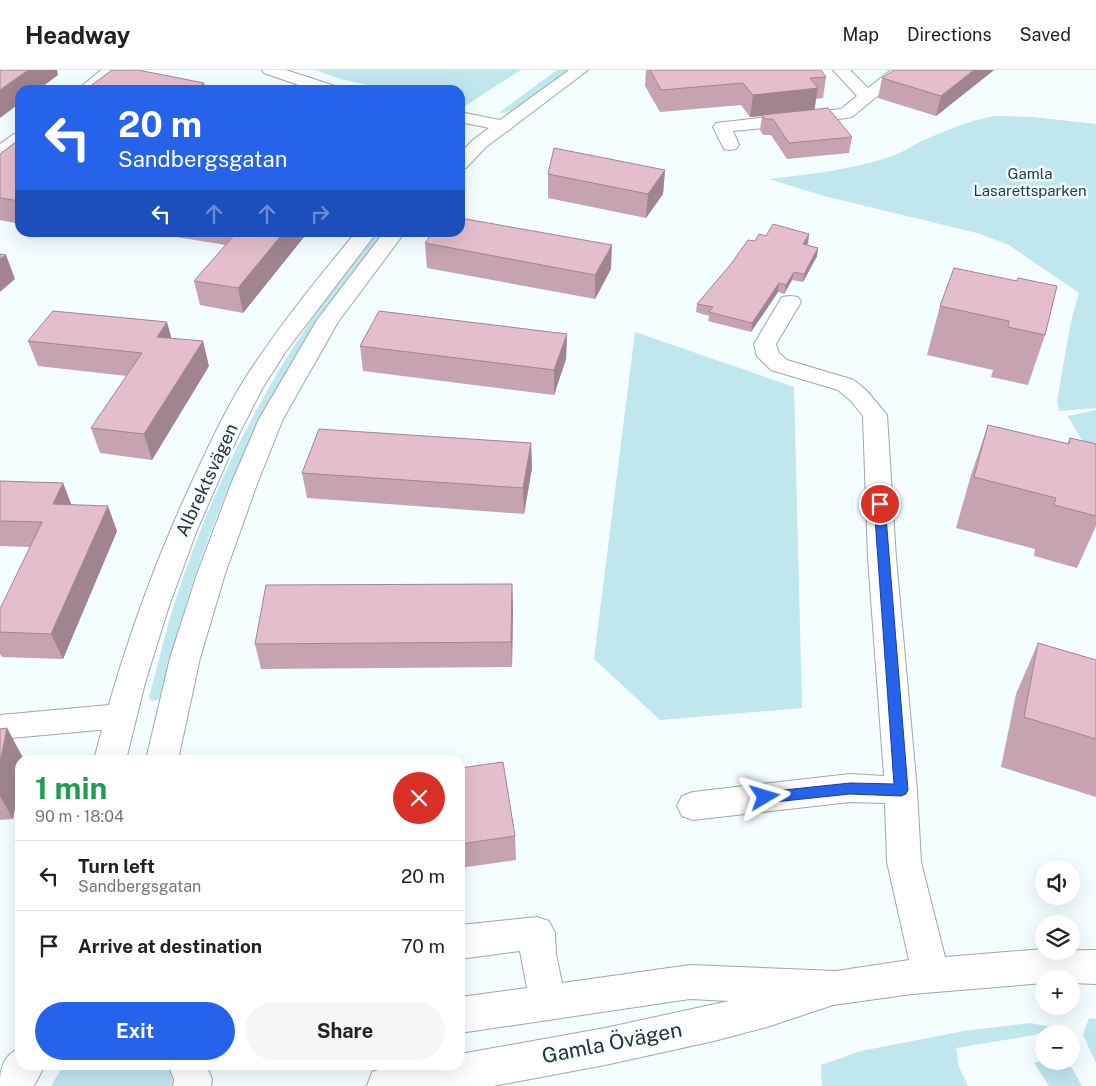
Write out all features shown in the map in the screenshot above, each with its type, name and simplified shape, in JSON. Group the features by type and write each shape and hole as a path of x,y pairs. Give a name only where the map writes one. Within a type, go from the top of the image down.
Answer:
{"main road":[{"path":"91,85 111,70"},
{"path":"270,70 315,85"},
{"path":"465,159 480,143 580,70"},
{"path":"841,70 866,97"},
{"path":"730,145 722,126 846,113 901,70"},
{"path":"481,122 496,110"},
{"path":"465,125 481,122 504,126"},
{"path":"0,153 15,142"},
{"name":"Albrektsvägen","path":"111,755 120,716 168,569 198,494 230,428 262,369 297,319 363,237"},
{"name":"Albrektsvägen","path":"163,755 185,658 211,574 244,484 272,419 328,320 391,237"},
{"path":"790,302 765,344 768,356 779,365 846,385 859,396 875,415 882,558 901,790 904,862 931,975"},
{"path":"0,727 120,716"},
{"path":"693,806 850,788 901,790"},
{"path":"465,941 537,932 538,954 548,1002"},
{"name":"Gamla Övägen","path":"465,1014 690,982 836,988 931,975 1048,966 1096,967"},
{"name":"Gamla Övägen","path":"386,1086 637,1039 762,1012 836,988"},
{"path":"189,1070 193,1079 192,1086"}],"green space":[{"path":"315,70 521,70 465,106 465,85 367,85"},
{"path":"557,70 569,70 512,111 500,112"},
{"name":"Gamla Lasarettsparken","path":"995,116 1032,117 1096,124 1096,408 1059,411 1057,401 1071,321 1079,293 1009,245 977,233 824,196 769,179 831,171 877,161 895,155 955,127"},
{"path":"374,237 383,237 306,340 253,434 215,521 193,581 163,692 158,700 152,701 149,697 175,602 192,552 234,454 284,362 344,274"},
{"path":"635,332 794,387 802,708 660,720 594,659"},
{"path":"1096,410 1096,459 1081,439 1068,416"},
{"path":"1089,1018 1096,1019 1096,1063 1083,1035"},
{"path":"1030,1023 1040,1025 1035,1025 1035,1035 956,1048 959,1067 968,1086 822,1086 821,1065 861,1051 964,1031"},
{"path":"61,1070 170,1070 172,1079 172,1086 51,1086"},
{"path":"1039,1070 1073,1070 1082,1086 1049,1086"}],"building":[{"path":"0,70 28,70 0,90"},
{"path":"112,70 138,70 204,83 202,85 92,85"},
{"path":"650,70 821,70 826,77 810,78 818,88 753,95 743,83 661,90"},
{"path":"894,70 974,70 941,96 882,78"},
{"path":"828,108 852,137 789,143 773,119 765,119 762,115"},
{"path":"15,143 15,200 0,198 0,154"},
{"path":"554,148 665,170 648,194 548,174"},
{"path":"465,219 612,245 595,275 425,243 429,237 465,237"},
{"path":"773,224 809,234 803,244 818,248 804,274 794,272 786,285 779,283 752,323 709,312 713,307 697,304 731,264 748,240 755,241 759,234 766,236"},
{"path":"233,237 280,237 238,288 194,281"},
{"path":"954,268 1017,281 1018,278 1057,286 1045,335 1008,327 1009,321 940,306"},
{"path":"53,311 167,322 157,337 203,341 144,434 91,428 142,353 28,341"},
{"path":"379,311 567,334 554,370 360,346"},
{"path":"988,425 1069,444 1070,438 1096,444 1096,516 1054,505 1056,498 974,477"},
{"path":"319,429 531,443 523,488 302,473"},
{"path":"0,481 63,483 53,504 108,506 51,634 0,632 0,609 42,522 0,521"},
{"path":"512,584 511,642 255,644 266,585"},
{"path":"1038,643 1096,660 1096,739 1024,717"},
{"path":"7,728 0,763 0,729"},
{"path":"503,762 515,836 465,843 465,767"}],"route":[{"path":"765,797 850,788 901,790 882,558 880,504"}]}
